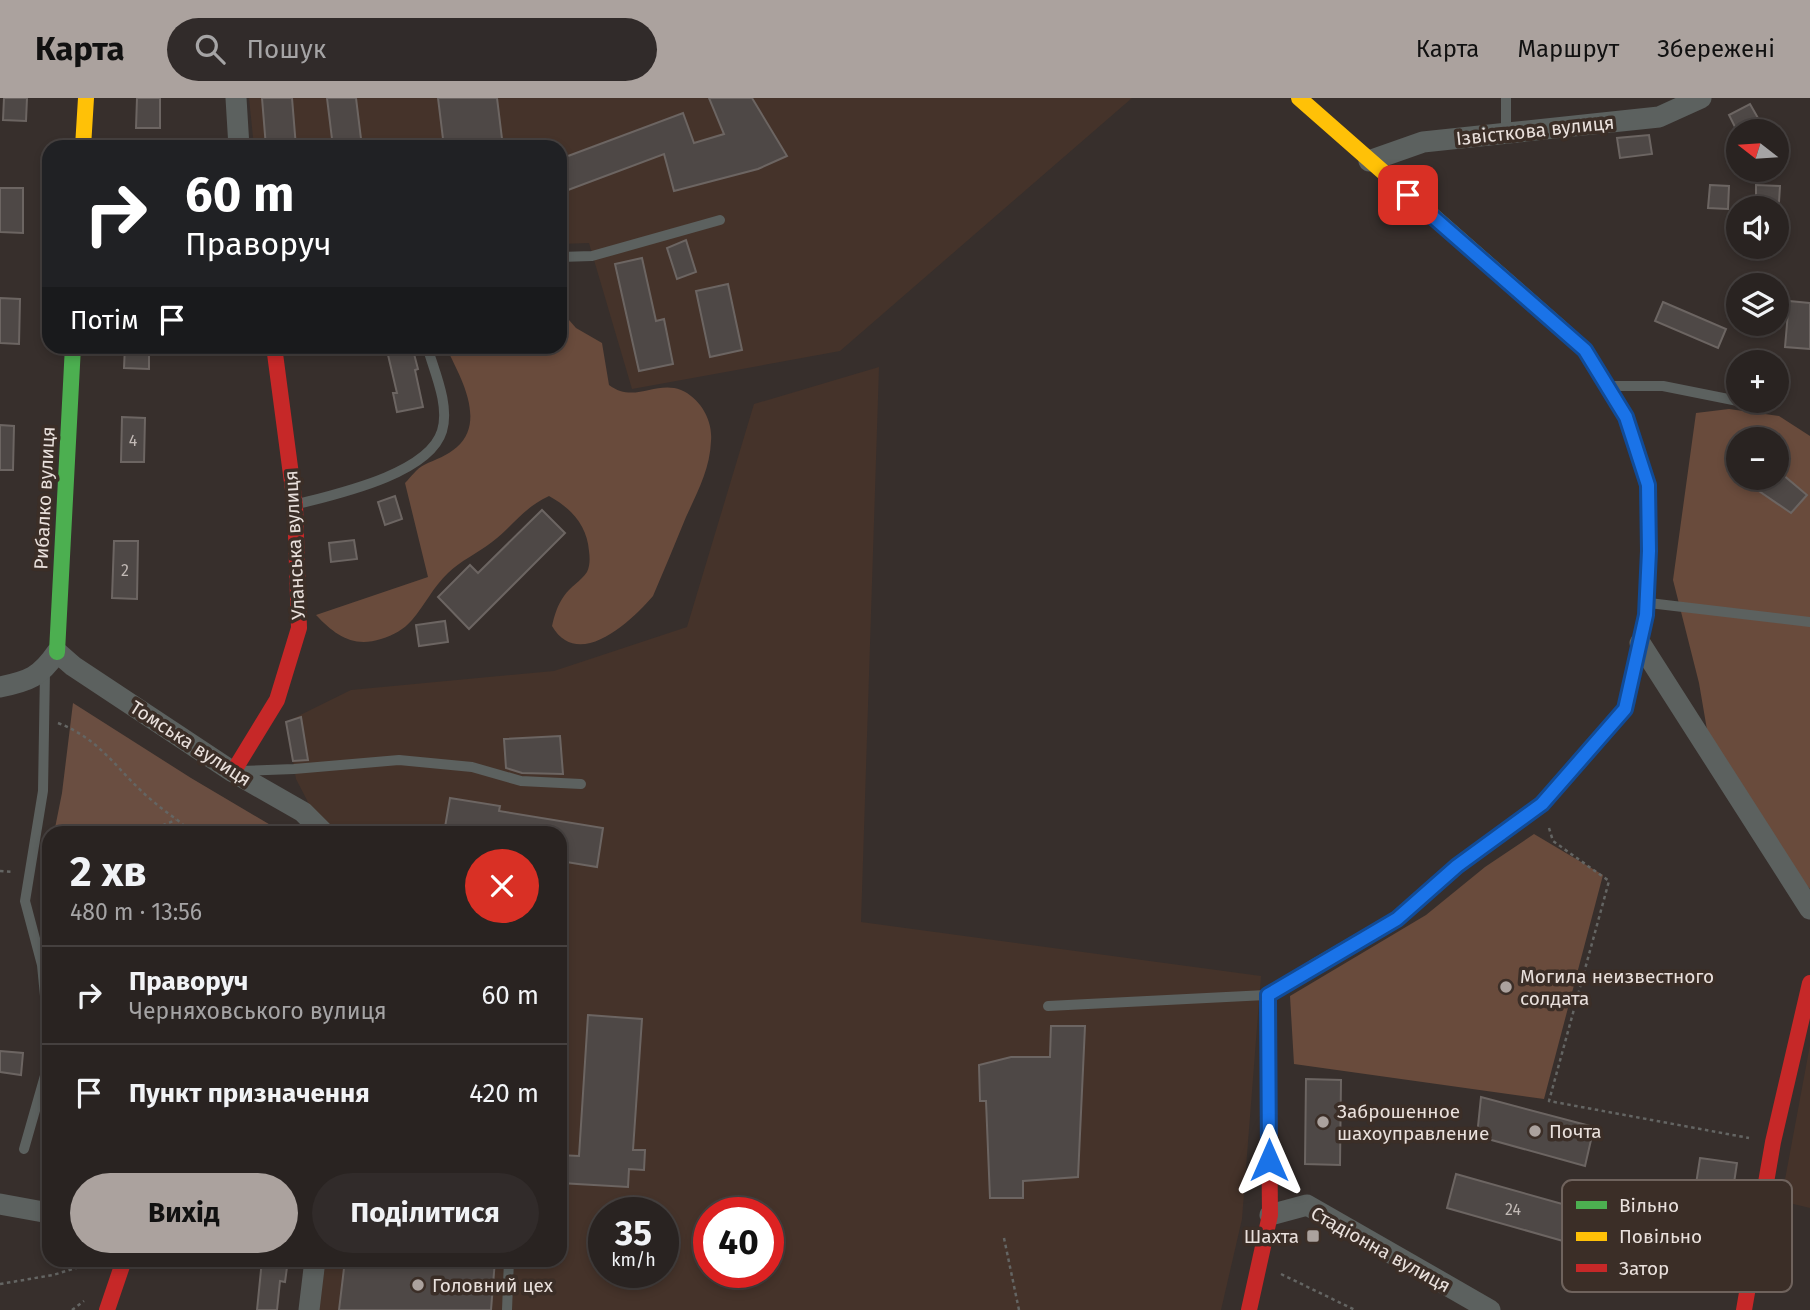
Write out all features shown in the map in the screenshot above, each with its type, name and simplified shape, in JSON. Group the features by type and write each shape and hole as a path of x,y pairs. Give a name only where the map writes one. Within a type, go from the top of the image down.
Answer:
{"street":[{"path":"83,140 86,98"},
{"path":"236,98 239,140"},
{"path":"1249,1310 1270,1215 1268,995 1397,919 1457,866 1542,804 1625,709 1646,603 1648,485 1626,417 1585,350 1299,98"},
{"name":"Iзвiсткова вулиця","path":"1369,161 1423,142 1659,117 1701,98"},
{"name":"Рибалко вулиця","path":"57,652 73,354"},
{"name":"Уланська вулиця","path":"233,772 277,700 299,628 295,505 275,354"},
{"path":"1640,643 1810,909"},
{"path":"0,687 26,682 45,670 57,652"},
{"name":"Томська вулиця","path":"57,652 73,666 233,772 303,812 317,826"},
{"path":"1768,1180 1773,1142 1810,983"},
{"path":"0,1203 42,1212"},
{"name":"Стадіонна вулиця","path":"1270,1215 1307,1205 1490,1310"},
{"path":"107,1310 122,1267"},
{"path":"309,1310 314,1267"}],"lane":[{"path":"1506,98 1506,132"},
{"path":"567,257 592,256 720,220"},
{"path":"295,505 375,484 432,452 443,430 443,405 429,354"},
{"path":"1607,386 1663,386 1726,399"},
{"path":"1646,603 1810,622"},
{"path":"42,965 25,901 43,791 45,670"},
{"path":"233,772 399,760 472,767 521,781 581,784"},
{"path":"1048,1006 1268,995"},
{"path":"24,1149 42,1086"},
{"path":"507,1310 509,1267"}],"path":[{"path":"44,717 76,730 102,749 152,801 183,826"},
{"path":"1542,804 1553,842 1609,881 1549,1101 1773,1142"},
{"path":"161,826 176,820"},
{"path":"1004,1238 1019,1310"},
{"path":"1259,1263 1355,1310"},
{"path":"0,1284 53,1275 79,1267"}],"shaded area":[{"path":"249,98 1132,98 840,351 632,389 589,243 567,244 567,140 253,140"},
{"path":"567,315 576,328 602,343 609,385 627,392 663,388 681,390 694,398 704,411 711,433 706,471 653,596 632,618 604,638 576,644 563,639 552,626 564,596 587,572 589,554 588,542 581,525 564,506 549,496 525,512 492,542 453,569 438,584 412,620 398,632 371,641 353,641 338,634 316,615 428,577 405,483 421,466 457,447 466,436 470,411 463,384 449,354 567,354"},
{"path":"879,367 861,922 1261,976 1242,1219 1221,1310 315,1310 318,1267 567,1267 567,826 320,826 296,779 286,722 351,690 554,671 687,627 754,404"},
{"path":"1726,409 1726,413 1779,416 1810,436 1810,889 1757,836 1711,753 1699,683 1673,580 1696,413"},
{"path":"73,703 272,826 55,826"},
{"path":"1534,834 1603,875 1544,1099 1294,1064 1290,996 1426,915 1485,867"},
{"path":"1810,1045 1810,1208 1792,1204 1792,1180 1785,1180"}],"building":[{"path":"4,98 27,98 26,121 3,120"},
{"path":"137,98 160,98 160,128 136,128"},
{"path":"262,98 292,98 295,140 265,140"},
{"path":"327,98 356,98 361,140 332,140"},
{"path":"438,98 497,98 502,140 443,140"},
{"path":"709,98 752,98 787,156 758,169 674,191 664,154 567,190 567,156 683,113 694,143 724,134"},
{"path":"1750,104 1758,118 1731,119 1729,115"},
{"path":"1649,135 1652,154 1620,158 1617,138"},
{"path":"1710,185 1729,186 1726,209 1708,208"},
{"path":"1756,185 1780,186 1779,196 1756,196"},
{"path":"0,188 23,188 23,233 0,232"},
{"path":"686,240 696,272 677,279 667,248"},
{"path":"642,258 656,321 664,319 673,364 639,371 615,264"},
{"path":"728,284 742,350 710,357 696,291"},
{"path":"0,298 20,299 19,344 0,343"},
{"path":"1789,301 1810,303 1810,349 1785,347 1786,336 1789,336"},
{"path":"1663,302 1726,329 1718,348 1655,321"},
{"path":"125,354 149,354 149,369 124,368"},
{"path":"414,354 423,407 397,412 393,393 397,393 388,355"},
{"path":"122,417 145,418 144,462 121,462"},
{"path":"0,425 14,426 13,470 0,470"},
{"path":"1789,480 1807,495 1791,513 1757,490 1789,490"},
{"path":"395,496 402,519 385,525 378,502"},
{"path":"542,510 565,533 469,629 438,597 470,565 478,573"},
{"path":"354,540 357,559 331,562 329,543"},
{"path":"114,541 138,541 137,599 112,598"},
{"path":"445,621 448,642 419,646 416,625"},
{"path":"301,717 308,760 293,761 286,722"},
{"path":"560,736 563,774 522,773 506,768 504,739"},
{"path":"450,798 500,806 499,811 603,828 597,867 567,862 567,826 445,826"},
{"path":"588,1015 642,1019 633,1150 645,1150 644,1170 629,1169 628,1187 567,1183 567,1155 579,1156"},
{"path":"1051,1026 1085,1026 1078,1177 1023,1181 1023,1198 990,1198 986,1101 980,1101 979,1065 1011,1057 1050,1057"},
{"path":"0,1051 23,1053 21,1075 0,1072"},
{"name":"Заброшенное шахоуправление","path":"1306,1079 1341,1080 1340,1165 1305,1164"},
{"name":"Почта","path":"1481,1097 1594,1127 1585,1166 1477,1136"},
{"path":"1700,1158 1737,1163 1734,1180 1697,1180"},
{"path":"1456,1174 1562,1204 1562,1241 1447,1208"},
{"path":"261,1267 287,1267 285,1282 280,1281 277,1310 257,1310"},
{"name":"Головний цех","path":"344,1267 494,1267 491,1310 339,1310"}],"traffic: fast":[{"path":"57,652 73,354"},
{"path":"1313,968 1397,919 1457,866 1542,804 1554,790"}],"traffic: slow":[{"path":"83,140 86,98"},
{"path":"1299,98 1563,330"}],"traffic: jam":[{"path":"1554,790 1625,709 1646,615 1649,551 1648,485 1626,417 1585,350 1563,330"},
{"path":"233,772 277,700 299,628 295,505 275,354"},
{"path":"1249,1310 1270,1215 1268,995 1313,968"},
{"path":"1766,1180 1810,983"},
{"path":"107,1310 122,1267"},
{"path":"1744,1310 1747,1292"}],"place":[{"name":"Могила неизвестного солдата","path":"1506,987"},
{"name":"Заброшенное шахоуправление","path":"1323,1122"},
{"name":"Почта","path":"1535,1131"},
{"name":"Шахта","path":"1313,1236"},
{"name":"Головний цех","path":"418,1285"}],"route":[{"path":"1269,1160 1268,995 1397,919 1457,866 1542,804 1625,709 1646,615 1648,485 1626,417 1585,350 1408,195"}]}
